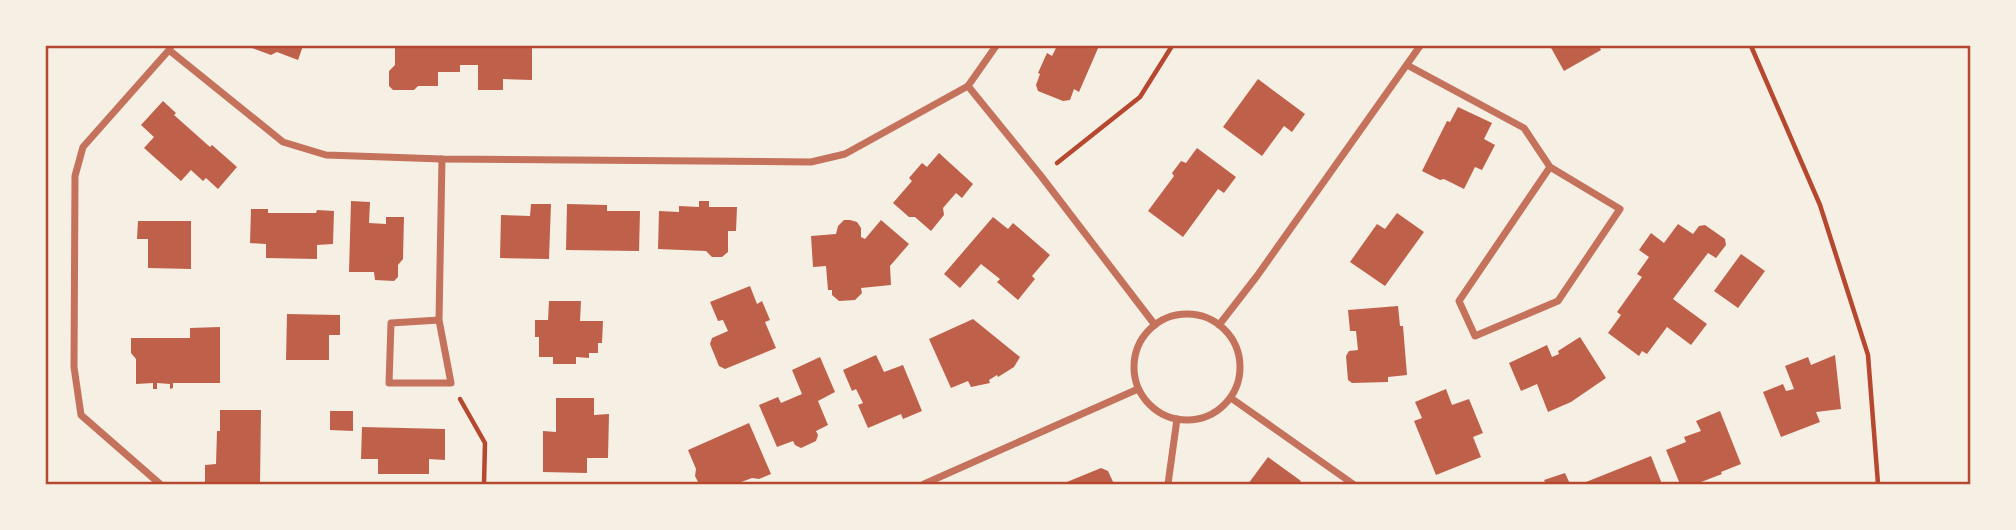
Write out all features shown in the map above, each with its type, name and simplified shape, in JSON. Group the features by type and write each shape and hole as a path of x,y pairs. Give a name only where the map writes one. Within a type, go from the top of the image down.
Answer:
{"street":[{"path":"160,485 82,415 74,368 75,176 83,147 170,48 283,142 326,155 442,159 811,162 845,154 968,86 996,46"},
{"path":"1219,325 1257,276 1420,46"},
{"path":"1407,65 1524,128 1550,167 1620,209 1558,301 1475,336 1459,301 1550,167"},
{"path":"968,86 1155,325"},
{"path":"439,320 391,323 389,383 451,383 439,320 442,159"},
{"path":"1187,314 1204,317 1219,325 1230,336 1238,351 1238,383 1231,398 1207,416 1193,420 1177,419 1154,409 1138,389 1134,372 1135,354 1143,337 1155,325 1170,317 1187,314"},
{"path":"924,485 1138,389"},
{"path":"1231,398 1353,485"},
{"path":"1168,485 1177,419"}],"path":[{"path":"1041,176 1140,97 1172,46"},
{"path":"1751,46 1820,205 1868,355 1878,485"},
{"path":"451,383 485,443 484,485"}],"building":[{"path":"247,46 303,46 298,60 277,52 271,55"},
{"path":"532,46 532,80 503,79 503,90 478,90 478,65 460,65 460,72 438,72 438,86 393,90 389,86 389,71 395,65 395,47"},
{"path":"1057,46 1099,46 1079,92 1074,89 1070,100 1063,101 1038,91 1036,85 1047,53 1052,56"},
{"path":"1550,46 1599,46 1601,50 1564,71"},
{"path":"1258,79 1305,114 1292,132 1284,126 1262,156 1223,127"},
{"path":"163,101 176,113 174,115 237,167 218,189 191,170 181,181 144,148 154,137 141,125"},
{"path":"1458,107 1492,123 1484,139 1495,145 1482,170 1475,167 1464,189 1422,171 1447,121 1450,122"},
{"path":"1197,148 1236,177 1224,193 1218,189 1183,237 1148,211 1174,176 1172,173 1181,161 1186,163"},
{"path":"939,153 973,184 962,198 956,193 943,208 944,215 931,231 893,203 912,181 909,178 922,163 927,167"},
{"path":"351,201 370,202 369,223 386,224 386,217 404,217 403,259 398,265 398,277 394,281 375,280 374,272 349,272"},
{"path":"699,201 709,201 709,207 737,207 736,231 728,231 728,252 722,257 712,257 706,251 658,249 659,211 679,212 679,206 699,207"},
{"path":"531,204 551,204 549,259 500,258 501,215 530,216"},
{"path":"567,204 607,205 607,211 640,211 639,251 566,250"},
{"path":"251,209 268,209 268,213 334,211 333,244 317,245 317,259 266,258 266,244 250,243"},
{"path":"1397,213 1424,232 1385,286 1350,262 1377,224 1385,229"},
{"path":"993,217 1008,229 1013,223 1050,255 1032,276 1035,279 1018,300 997,282 1000,279 981,264 960,288 944,274"},
{"path":"844,220 857,222 861,228 861,237 865,239 881,220 909,244 890,266 891,285 861,288 862,293 855,300 839,301 832,295 832,290 828,290 826,266 813,267 811,236 836,234 838,226"},
{"path":"138,221 191,221 191,269 148,268 148,239 137,239"},
{"path":"1678,224 1693,234 1699,226 1705,225 1725,239 1726,245 1716,258 1708,253 1673,299 1707,324 1691,345 1667,327 1647,354 1642,351 1639,356 1608,333 1621,315 1617,312 1642,277 1637,274 1649,257 1639,250 1651,233 1664,243"},
{"path":"1741,254 1765,271 1738,308 1714,291"},
{"path":"750,286 757,304 762,301 770,320 765,322 776,348 725,369 719,366 710,344 712,338 728,331 723,320 718,321 710,302"},
{"path":"549,301 581,301 580,321 603,321 602,343 598,343 598,353 589,353 589,358 576,357 576,364 553,364 553,357 539,357 539,337 535,337 535,320 548,320"},
{"path":"1398,306 1400,326 1403,326 1407,375 1388,377 1388,382 1352,383 1348,380 1346,356 1349,351 1358,350 1356,331 1350,331 1348,310"},
{"path":"287,314 340,315 340,335 329,335 329,360 286,360"},
{"path":"973,319 1020,357 1014,367 989,380 990,383 971,387 968,381 951,388 929,339"},
{"path":"220,327 220,383 173,383 173,388 170,389 170,384 157,383 157,389 153,389 153,383 136,384 136,359 131,353 131,338 190,338 190,328"},
{"path":"1580,337 1606,378 1571,402 1548,412 1537,384 1521,391 1509,363 1547,345 1552,357"},
{"path":"876,355 884,372 903,365 922,411 903,419 901,414 868,428 858,405 863,403 856,389 852,391 843,370"},
{"path":"1835,355 1841,409 1816,412 1820,422 1781,437 1763,392 1783,384 1786,391 1794,389 1785,366 1808,357 1811,365"},
{"path":"820,357 835,392 818,401 828,425 816,431 816,441 801,448 793,441 777,447 759,405 778,397 781,403 802,394 792,370"},
{"path":"1446,389 1452,405 1469,399 1483,433 1473,437 1481,457 1436,475 1414,421 1422,418 1415,402"},
{"path":"556,398 594,398 594,415 609,414 608,458 587,458 587,473 543,472 543,431 556,432"},
{"path":"220,410 261,410 260,484 205,484 205,465 216,464"},
{"path":"330,411 353,411 353,431 330,430"},
{"path":"1720,411 1741,464 1696,484 1680,484 1666,450 1686,442 1684,437 1701,431 1696,421"},
{"path":"749,423 771,474 736,484 699,484 688,450"},
{"path":"362,427 445,429 445,460 429,459 429,474 378,474 378,459 361,459"},
{"path":"1651,456 1662,484 1586,482"},
{"path":"1268,457 1301,481 1298,484 1248,484"},
{"path":"1101,468 1108,471 1114,484 1062,484"},
{"path":"1565,473 1570,484 1546,484 1544,480"}]}
